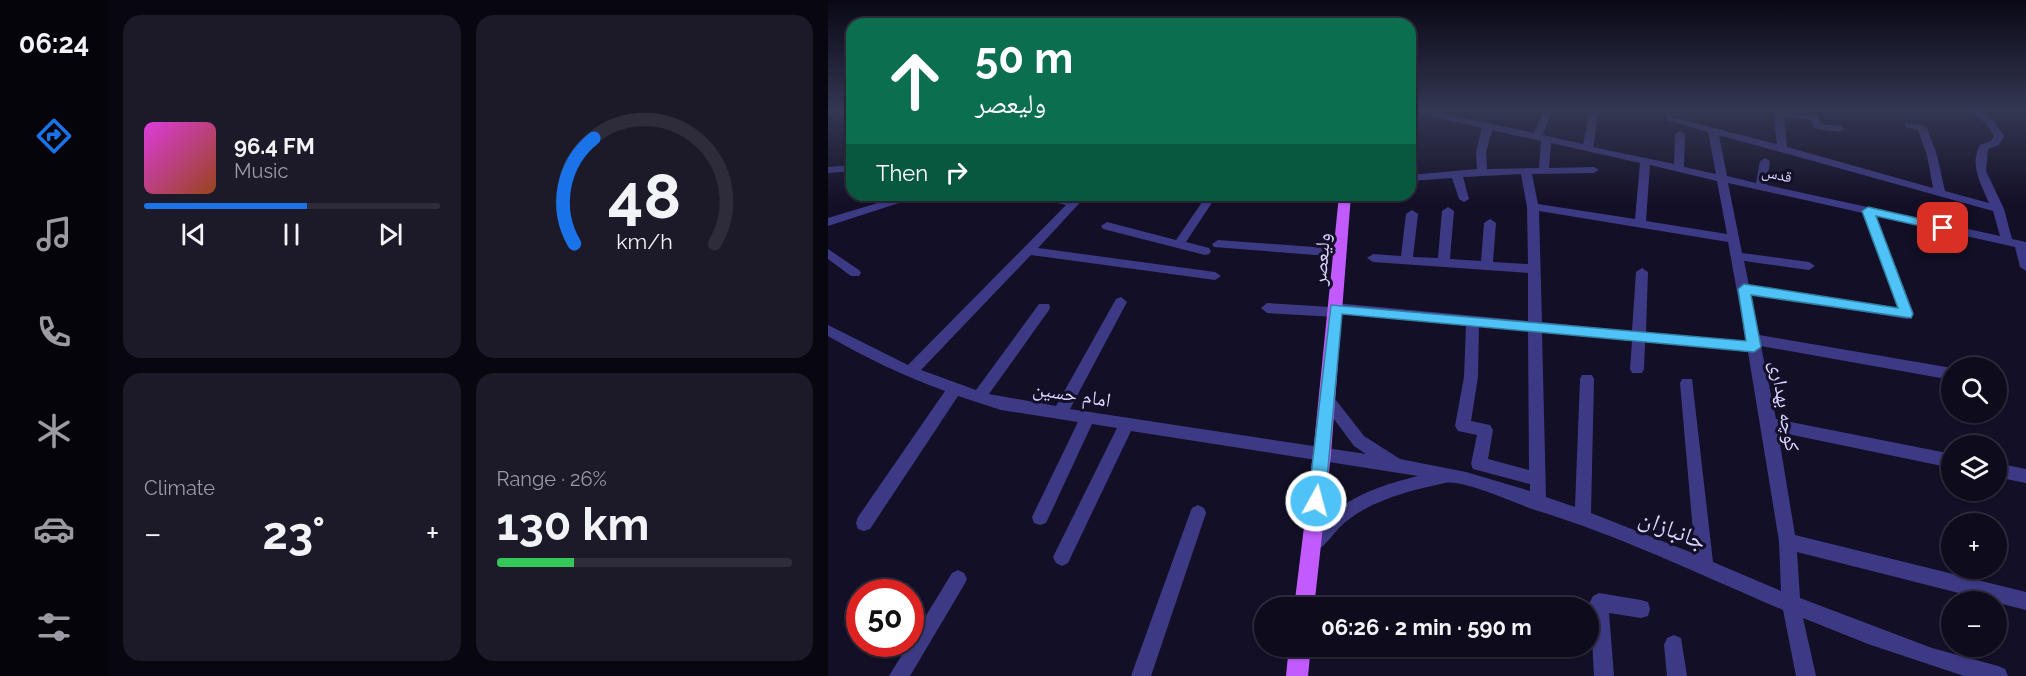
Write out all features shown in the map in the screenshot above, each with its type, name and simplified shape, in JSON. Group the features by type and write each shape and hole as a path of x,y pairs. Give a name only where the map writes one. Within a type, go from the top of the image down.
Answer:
{"main road":[{"name":"ولیعصر","path":"1305,597 1322,454 1345,201"},
{"path":"1297,676 1299,657"}],"street":[{"path":"1482,172 1481,152 1484,142"},
{"path":"1542,142 1544,171"},
{"name":"قدس","path":"1563,142 2018,245"},
{"path":"1588,147 1589,142"},
{"path":"1679,168 1680,142"},
{"name":"کوچه بهداری","path":"1716,142 1754,343 1788,541 1791,606 1806,676"},
{"path":"1755,142 1998,209"},
{"path":"1781,142 1782,149"},
{"path":"1927,142 1940,193"},
{"path":"1996,142 1984,147 1981,154 1981,171 2018,245 2026,267"},
{"path":"1640,224 1645,160"},
{"path":"1761,186 1765,162"},
{"path":"828,170 846,168"},
{"path":"1416,178 1482,172 1594,170"},
{"path":"1526,171 1533,207 1538,503"},
{"path":"1457,175 1464,199"},
{"path":"828,222 894,201"},
{"path":"910,372 1077,201"},
{"path":"1178,245 1208,201"},
{"path":"1533,207 1735,239"},
{"path":"1444,263 1448,211"},
{"path":"1744,289 1907,314 1868,211"},
{"path":"1407,260 1412,214"},
{"path":"1487,266 1490,223"},
{"path":"1107,226 1205,251"},
{"path":"1218,244 1341,253"},
{"path":"1027,250 1215,276"},
{"path":"828,253 855,273"},
{"path":"1738,256 1809,266"},
{"path":"1373,258 1534,269"},
{"path":"1637,369 1642,272"},
{"path":"1060,413 1121,302"},
{"path":"979,398 1044,307"},
{"path":"1267,308 1335,310 1639,336 1754,343 1941,372"},
{"path":"1473,321 1471,377 1463,426 1485,430 1479,464 1538,479"},
{"name":"امام حسین","path":"828,330 910,372 979,398 1127,424 1322,454"},
{"path":"1582,519 1587,379"},
{"path":"1687,383 1705,567"},
{"path":"864,523 954,390"},
{"path":"1327,399 1359,441 1399,467"},
{"path":"1040,517 1088,417"},
{"path":"1062,557 1127,424"},
{"path":"1768,424 1941,459"},
{"name":"جانبازان","path":"1322,454 1489,485 1705,567 1791,606 1862,633 1998,676"},
{"path":"2007,472 2026,476"},
{"path":"1311,547 1329,523 1365,499 1400,487 1446,477"},
{"path":"1141,676 1198,513"},
{"path":"1788,541 2026,601"},
{"path":"899,676 958,579"},
{"path":"1604,676 1599,602 1641,609"},
{"path":"1674,645 1677,676"}],"route":[{"path":"1316,501 1336,309 1754,347 1744,289 1907,314 1868,211 1943,228"}]}
